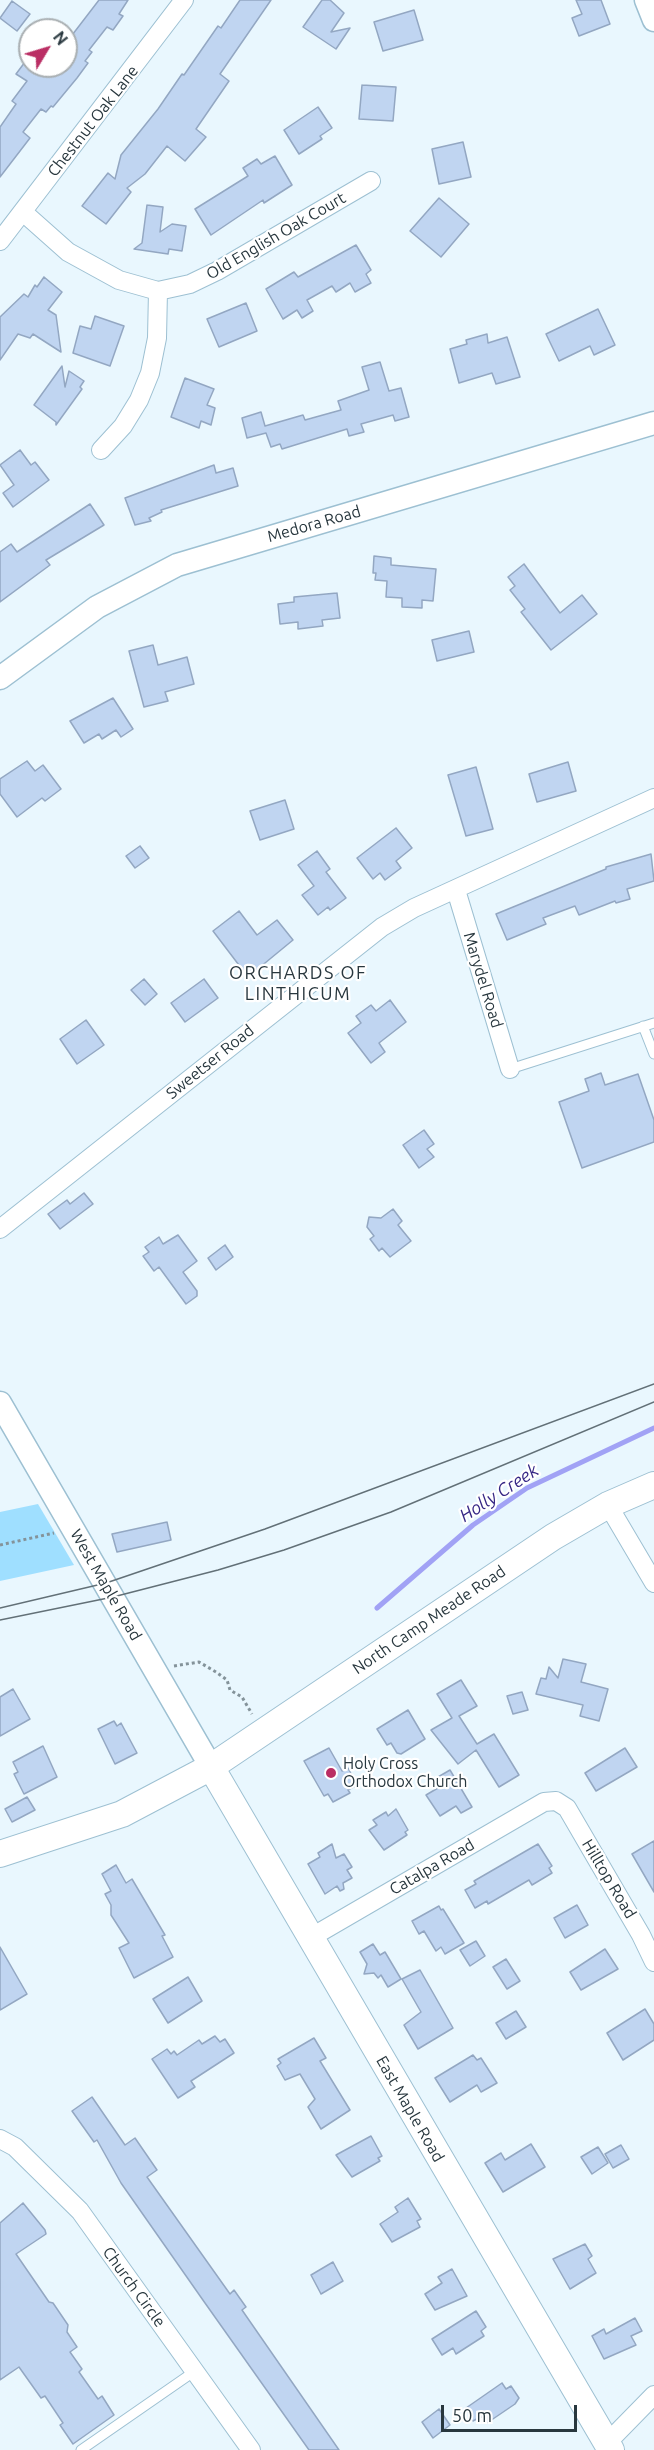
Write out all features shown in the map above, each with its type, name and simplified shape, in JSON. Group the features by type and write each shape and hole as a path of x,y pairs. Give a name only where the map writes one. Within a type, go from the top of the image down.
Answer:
{"main road":[{"name":"North Camp Meade Road","path":"0,1854 122,1814 211,1767 553,1538 608,1505 654,1485"},
{"name":"East Maple Road","path":"211,1767 608,2447"}],"street":[{"name":"Chestnut Oak Lane","path":"0,241 184,0"},
{"path":"646,0 654,20"},
{"name":"Old English Oak Court","path":"23,212 68,252 119,280 158,291 190,284 217,271 371,181"},
{"path":"101,450 123,426 139,400 150,373 157,338 158,291"},
{"name":"Medora Road","path":"0,678 97,607 177,565 654,423"},
{"name":"Sweetser Road","path":"0,1228 382,927 414,908 654,798"},
{"name":"Marydel Road","path":"456,890 510,1069"},
{"name":"West Maple Road","path":"0,1403 211,1767"},
{"path":"608,1505 654,1583"},
{"name":"Catalpa Road","path":"310,1938 544,1803 556,1801"},
{"name":"Hilltop Road","path":"556,1801 567,1808 648,1931 654,1962"},
{"name":"Church Circle","path":"0,2139 15,2147 80,2211 251,2450"},
{"path":"608,2447 654,2395"}],"lane":[{"path":"510,1069 654,1023"},
{"path":"643,1026 654,1054"},
{"path":"81,2450 195,2371"}],"path":[{"path":"0,1545 75,1529"},
{"path":"169,1668 186,1662 199,1662 227,1680 230,1690 242,1698 252,1714"}],"shaded area":[{"path":"38,1504 74,1565 0,1581 0,1512"}],"building":[{"path":"99,0 128,0 119,14 123,16 113,30 107,27 89,50 92,52 85,61 88,63 78,77 78,27"},
{"path":"240,0 271,0 220,74 229,81 196,129 206,137 185,161 167,146 145,174 127,188 131,192 106,224 82,206 108,173 115,179 121,155 158,109 182,74 184,75 218,26 221,28"},
{"path":"322,0 330,0 344,13 331,32 350,28 336,49 303,27"},
{"path":"576,0 601,0 610,24 579,36 572,18 582,14"},
{"path":"12,1 30,14 27,18 18,18 17,31 0,18"},
{"path":"414,10 423,40 383,51 374,22"},
{"path":"22,78 77,78 53,107 51,106 46,112 41,109 23,132 30,138 0,177 0,127 16,104 12,101 27,81"},
{"path":"362,85 396,87 393,121 359,119"},
{"path":"318,107 332,128 320,136 322,139 299,154 284,130"},
{"path":"463,142 471,177 439,184 432,149"},
{"path":"275,156 292,185 264,203 263,200 211,235 195,209 248,176 243,168 257,159 261,164"},
{"path":"439,198 469,224 441,257 410,231"},
{"path":"147,205 163,207 160,232 172,224 186,226 182,251 169,249 168,254 134,249 142,243"},
{"path":"356,245 371,270 366,274 371,283 355,292 350,283 336,292 332,286 307,300 313,311 302,318 297,310 283,319 266,289 294,272 298,277"},
{"path":"44,277 62,292 48,310 56,315 61,352 33,334 30,338 18,334 0,360 0,317 24,294 28,297 35,285 37,287"},
{"path":"246,303 257,331 219,347 207,319"},
{"path":"598,309 615,345 594,355 590,346 559,361 546,334"},
{"path":"95,316 124,326 110,366 73,353 80,326 91,329"},
{"path":"487,334 488,343 507,337 520,377 496,384 492,373 459,383 450,349 467,344 466,340"},
{"path":"380,362 389,391 401,388 409,417 395,421 393,415 361,424 364,432 349,436 347,429 282,449 280,444 271,447 266,433 247,438 242,418 261,412 265,426 303,415 305,420 341,410 338,401 369,390 362,367"},
{"path":"62,366 65,387 69,371 84,381 80,387 82,389 56,425 56,422 34,405"},
{"path":"185,378 214,389 207,405 215,408 211,425 201,421 199,428 171,417"},
{"path":"20,450 31,465 35,462 49,480 13,507 3,493 14,485 0,465"},
{"path":"214,465 216,473 233,468 238,486 161,510 162,512 149,518 151,521 135,525 125,498"},
{"path":"90,504 104,525 46,560 50,565 0,602 0,552 11,544 17,552"},
{"path":"374,556 391,558 391,565 436,569 433,601 422,600 422,608 402,607 402,598 386,597 387,581 375,580"},
{"path":"524,564 560,613 582,595 597,614 551,650 521,612 525,609 510,590 515,586 508,577"},
{"path":"337,593 340,618 322,620 323,626 298,629 298,622 280,624 278,604 294,602 294,597"},
{"path":"469,631 474,652 437,661 432,640"},
{"path":"153,645 158,665 187,657 194,684 165,692 168,701 144,707 129,651"},
{"path":"113,698 133,729 121,737 116,730 102,739 99,734 84,743 70,721"},
{"path":"27,761 35,771 43,765 61,789 45,801 42,798 17,817 0,794 0,779"},
{"path":"568,762 576,791 537,802 529,774"},
{"path":"476,767 493,829 466,836 448,775"},
{"path":"285,800 294,829 260,840 250,811"},
{"path":"396,828 412,848 396,861 401,868 385,880 380,873 373,879 357,858"},
{"path":"140,846 149,858 135,868 126,856"},
{"path":"317,851 330,869 326,872 346,898 330,910 328,907 318,915 302,895 314,886 298,865"},
{"path":"651,854 654,881 627,889 630,899 616,903 615,901 579,915 575,906 543,918 546,924 507,940 496,914 606,869 606,867"},
{"path":"239,911 257,935 277,920 293,940 248,977 213,931"},
{"path":"144,979 157,994 145,1005 131,990"},
{"path":"204,979 218,998 185,1022 171,1003"},
{"path":"390,1000 406,1022 379,1043 385,1052 371,1063 348,1033 361,1023 356,1016 371,1005 376,1011"},
{"path":"86,1020 104,1045 77,1064 60,1039"},
{"path":"601,1073 605,1085 638,1074 654,1120 654,1142 582,1168 559,1102 589,1091 585,1079"},
{"path":"424,1130 434,1144 427,1149 434,1157 419,1168 403,1145"},
{"path":"84,1193 93,1204 60,1229 48,1214 67,1200 70,1204"},
{"path":"393,1209 402,1221 398,1225 411,1241 390,1257 382,1248 379,1251 370,1239 374,1236 367,1227 369,1217 381,1218"},
{"path":"178,1235 197,1261 183,1272 197,1291 197,1296 186,1304 159,1267 154,1271 143,1256 149,1252 145,1247 159,1237 163,1244"},
{"path":"225,1245 233,1257 216,1270 208,1258"},
{"path":"167,1522 171,1540 117,1552 112,1534"},
{"path":"563,1659 586,1664 581,1682 608,1689 599,1721 580,1716 583,1705 536,1694 541,1678 546,1679 549,1667 558,1678"},
{"path":"461,1680 477,1706 459,1716 477,1744 494,1734 519,1775 499,1787 476,1750 458,1764 431,1730 452,1718 437,1694"},
{"path":"13,1689 30,1719 0,1736 0,1697"},
{"path":"522,1692 528,1710 513,1714 507,1696"},
{"path":"408,1710 425,1739 401,1754 397,1753 391,1743 387,1745 377,1729"},
{"path":"114,1721 117,1726 121,1723 137,1753 115,1764 98,1729"},
{"path":"43,1746 57,1777 24,1794 14,1774 18,1772 13,1762"},
{"name":"Holy Cross Orthodox Church","path":"329,1748 342,1771 348,1768 357,1785 348,1790 350,1793 333,1802 328,1794 324,1796 304,1761"},
{"path":"625,1748 637,1767 596,1791 585,1773"},
{"path":"450,1770 472,1807 461,1813 456,1806 440,1816 426,1795 443,1785 438,1777"},
{"path":"27,1797 35,1810 12,1822 5,1809"},
{"path":"396,1809 408,1830 405,1832 407,1835 384,1850 369,1830 377,1825 373,1820 386,1812 388,1816"},
{"path":"654,1841 654,1892 632,1854"},
{"path":"332,1844 336,1858 344,1854 352,1867 347,1870 352,1878 343,1883 344,1889 340,1891 337,1886 325,1894 308,1864 320,1857 318,1853"},
{"path":"538,1844 552,1866 549,1868 552,1873 532,1885 529,1880 488,1904 487,1901 475,1908 465,1890 476,1884 474,1881"},
{"path":"116,1865 126,1883 132,1879 165,1935 162,1936 173,1957 134,1978 119,1948 129,1943 111,1915 111,1905 105,1894 111,1891 102,1874"},
{"path":"577,1905 588,1925 565,1938 554,1918"},
{"path":"439,1906 464,1943 445,1954 441,1947 436,1951 424,1931 419,1934 412,1921"},
{"path":"476,1941 485,1956 470,1966 460,1950"},
{"path":"373,1944 380,1955 385,1952 401,1979 388,1987 381,1975 378,1978 374,1973 364,1974 367,1964 360,1952"},
{"path":"0,1947 27,1994 0,2010"},
{"path":"605,1949 618,1969 581,1990 570,1972"},
{"path":"506,1959 520,1981 507,1989 493,1967"},
{"path":"420,1970 453,2028 418,2049 404,2025 421,2012 402,1979"},
{"path":"188,1977 202,2001 168,2023 153,1999"},
{"path":"645,2009 654,2024 654,2040 623,2060 607,2033"},
{"path":"516,2011 526,2027 506,2039 496,2023"},
{"path":"215,2036 220,2042 225,2039 234,2053 191,2081 195,2087 178,2098 152,2059 167,2049 171,2054 174,2051 177,2055 199,2040 202,2044"},
{"path":"314,2038 326,2058 320,2061 350,2110 321,2129 308,2107 315,2099 300,2074 285,2080 277,2066 281,2063 278,2059"},
{"path":"473,2055 477,2060 481,2058 497,2083 481,2092 477,2085 450,2102 435,2078"},
{"path":"92,2097 125,2145 135,2138 157,2170 147,2177 230,2294 234,2290 246,2307 242,2310 339,2450 309,2450 121,2183 97,2140 94,2142 72,2111"},
{"path":"371,2136 382,2156 378,2158 380,2161 352,2177 336,2155"},
{"path":"531,2144 545,2167 503,2192 485,2163 501,2153 505,2160"},
{"path":"621,2145 629,2159 613,2168 605,2154"},
{"path":"598,2147 608,2163 592,2174 581,2157"},
{"path":"408,2198 421,2219 417,2221 420,2227 392,2242 380,2224 398,2212 395,2207"},
{"path":"23,2203 46,2234 16,2254 68,2325 67,2332 77,2347 70,2352 82,2369 79,2372 98,2399 102,2396 114,2415 73,2444 60,2425 63,2423 45,2396 41,2398 19,2367 0,2380 0,2223"},
{"path":"585,2244 592,2256 588,2259 596,2273 570,2289 553,2259"},
{"path":"333,2262 343,2281 321,2294 311,2275"},
{"path":"452,2269 467,2296 435,2310 425,2294 442,2283 438,2277"},
{"path":"476,2311 486,2327 481,2331 484,2336 456,2354 453,2348 442,2355 432,2339"},
{"path":"635,2318 642,2331 631,2336 636,2345 604,2359 592,2336 604,2329 606,2334"},
{"path":"502,2383 506,2389 511,2386 519,2398 515,2404 487,2423 482,2416 473,2421 466,2408"},
{"path":"439,2409 450,2425 433,2438 422,2422"}],"waterway":[{"name":"Holly Creek","path":"377,1608 473,1525 527,1488 654,1428"}],"tram line":[{"path":"0,1608 106,1583 265,1529 654,1384"},
{"path":"0,1620 113,1597 284,1550 391,1512 654,1402"}],"place":[{"name":"Holy Cross Orthodox Church","path":"331,1773"}],"district":[{"name":"ORCHARDS OF LINTHICUM","path":"298,983"}]}
